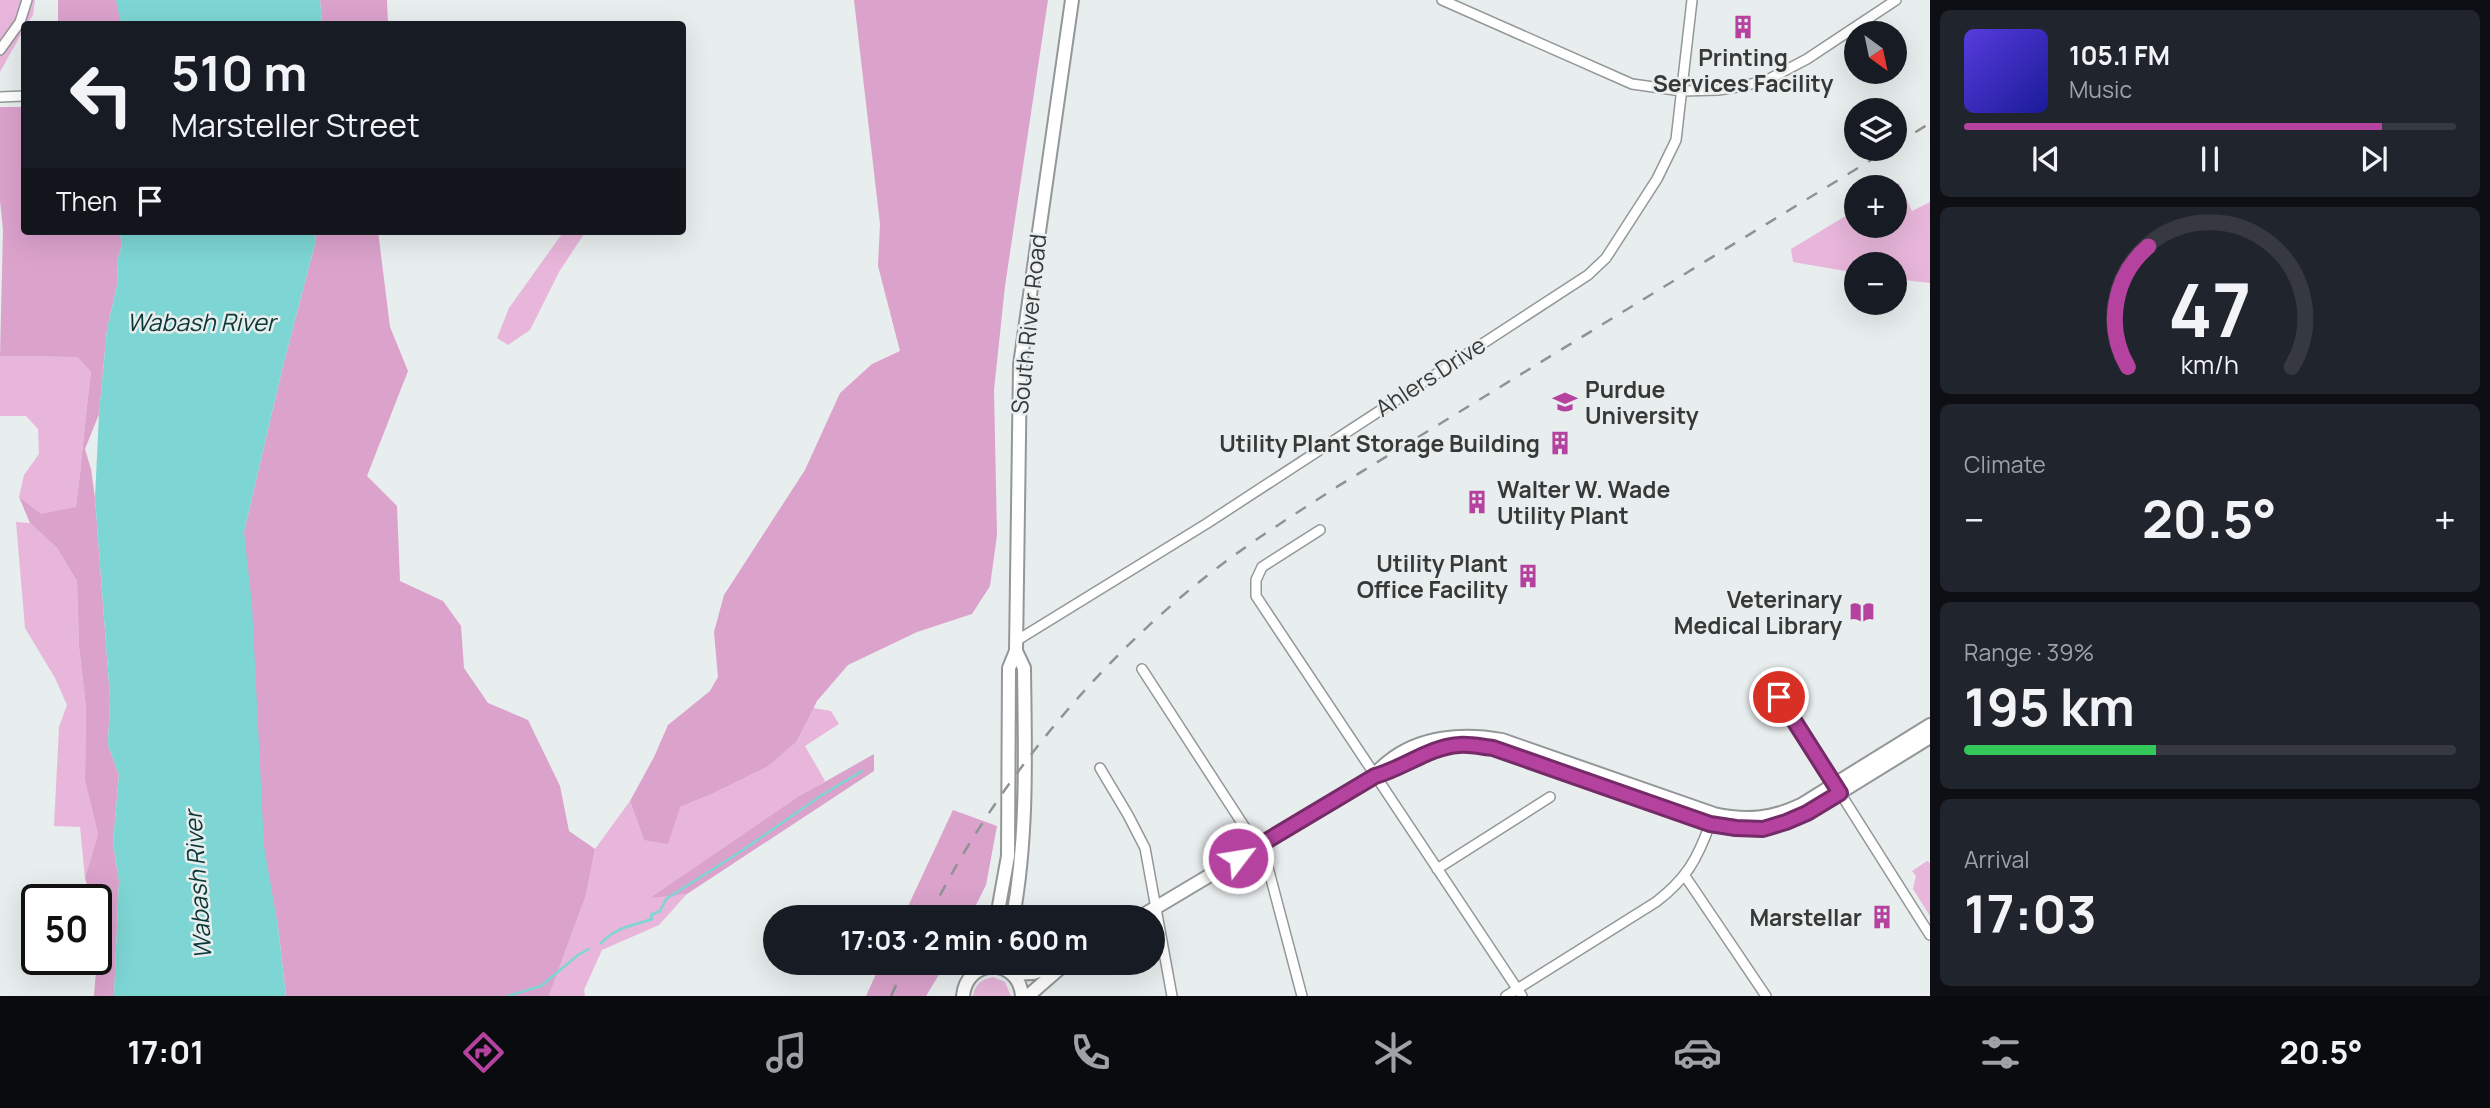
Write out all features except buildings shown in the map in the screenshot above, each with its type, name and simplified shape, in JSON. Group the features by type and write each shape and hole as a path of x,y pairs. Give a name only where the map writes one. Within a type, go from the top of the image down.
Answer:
{"main road":[{"name":"South River Road","path":"999,905 1008,856 1009,668 1016,646 1020,365 1072,0"},
{"name":"South River Road","path":"1015,905 1025,828 1024,668 1016,646"},
{"path":"1159,905 1375,776 1394,771 1434,750 1460,744 1493,748 1710,824 1763,829 1807,813 1837,788 1930,725"},
{"path":"1375,776 1387,762 1417,746 1453,736 1471,735 1502,740 1732,818 1761,818 1785,813 1930,737"},
{"path":"962,995 968,979 973,975"},
{"path":"1014,975 1022,996"},
{"path":"1028,996 1051,975"}],"street":[{"path":"0,50 20,22 27,0"},
{"path":"1442,0 1632,84 1682,91 1718,90 1769,79 1807,59 1896,0"},
{"name":"Ahlers Drive","path":"1016,646 1588,275 1606,258 1669,158 1676,140 1692,0"},
{"path":"0,97 21,96"},
{"path":"1320,530 1262,567 1256,580 1256,596 1519,993"},
{"path":"1142,669 1266,860 1302,996"},
{"path":"1768,680 1930,935"},
{"path":"1100,768 1145,848 1156,905"},
{"path":"1437,869 1550,797"},
{"path":"1506,996 1519,993 1656,902 1685,876 1701,849 1710,824"},
{"path":"1685,876 1766,996"},
{"path":"1165,957 1172,996"}],"shaded area":[{"path":"0,0 35,0 33,15 29,21 21,21 21,34 0,72"},
{"path":"58,0 117,0 120,21 58,21"},
{"path":"320,0 387,0 388,21 322,21"},
{"path":"854,0 1048,0 1005,286 994,390 997,535 990,586 972,614 917,632 848,665 817,701 797,741 768,766 680,807 668,844 644,840 630,801 668,725 710,691 718,677 714,632 724,595 805,470 840,393 872,364 900,351 878,266 880,224"},
{"path":"0,107 21,107 21,235 120,235 122,244 117,262 118,281 107,329 99,414 85,449 95,498 110,697 108,745 119,775 113,843 119,881 114,996 94,996 96,975 112,975 112,884 87,884 85,878 98,834 85,780 86,708 79,647 77,581 57,548 30,523 19,497 41,514 76,507 91,372 77,357 0,356 3,230 0,201"},
{"path":"1907,200 1912,211 1930,202 1930,283 1907,280 1907,252 1844,252 1844,271 1793,262 1791,249 1844,217 1844,238 1907,238"},
{"path":"316,235 378,235 390,327 408,371 367,476 397,506 400,581 443,601 461,626 464,668 488,703 528,720 560,786 569,831 595,849 586,895 549,996 286,996 278,927 264,852 244,532"},
{"path":"561,235 583,235 559,272 530,330 508,345 497,338 509,308"},
{"path":"0,356 77,357 91,372 76,508 41,515 19,497 24,475 39,454 38,429 26,416 0,416"},
{"path":"16,522 30,523 57,548 77,581 79,647 86,708 85,779 98,834 85,878 80,827 54,826 59,727 67,705 55,678 25,628"},
{"path":"813,708 831,711 839,724 805,746 825,781 652,897 687,894 659,925 602,950 584,990 585,996 549,996 586,895 595,849 630,801 644,840 680,807 709,795 797,741"},
{"path":"874,754 874,771 687,894 650,898 798,797"},
{"path":"953,810 997,826 986,885 976,905 909,905"},
{"path":"1927,861 1930,863 1930,916 1913,889 1916,876 1912,871"},
{"path":"875,975 939,975 926,996 866,996"},
{"path":"993,977 1005,982 1011,996 973,996 980,983"}],"water":[{"path":"116,0 320,0 322,21 120,21"},
{"name":"Wabash River","path":"120,235 316,235 244,532 252,605 264,846 286,996 114,996 119,881 113,843 119,775 108,745 110,697 95,498 107,329 118,281 117,262 122,244"}],"waterway":[{"path":"601,943 619,930 652,919 651,915 660,911 666,899 862,771"},
{"path":"508,996 541,986 589,949"}],"railway":[{"path":"1907,137 1930,123"},
{"path":"935,905 985,818 1055,724 1094,680 1177,600 1263,535 1335,488 1869,161"},
{"path":"891,996 901,975"}],"place":[{"name":"Printing Services Facility","path":"1743,27"},
{"name":"Purdue University","path":"1565,402"},
{"name":"Utility Plant Storage Building","path":"1560,443"},
{"name":"Walter W. Wade Utility Plant","path":"1477,502"},
{"name":"Utility Plant Office Facility","path":"1528,576"},
{"name":"Veterinary Medical Library","path":"1862,612"},
{"name":"Marstellar","path":"1882,917"}],"route":[{"path":"1238,858 1375,776 1394,771 1434,750 1460,744 1493,748 1710,824 1763,829 1807,813 1840,793 1779,697"}]}
